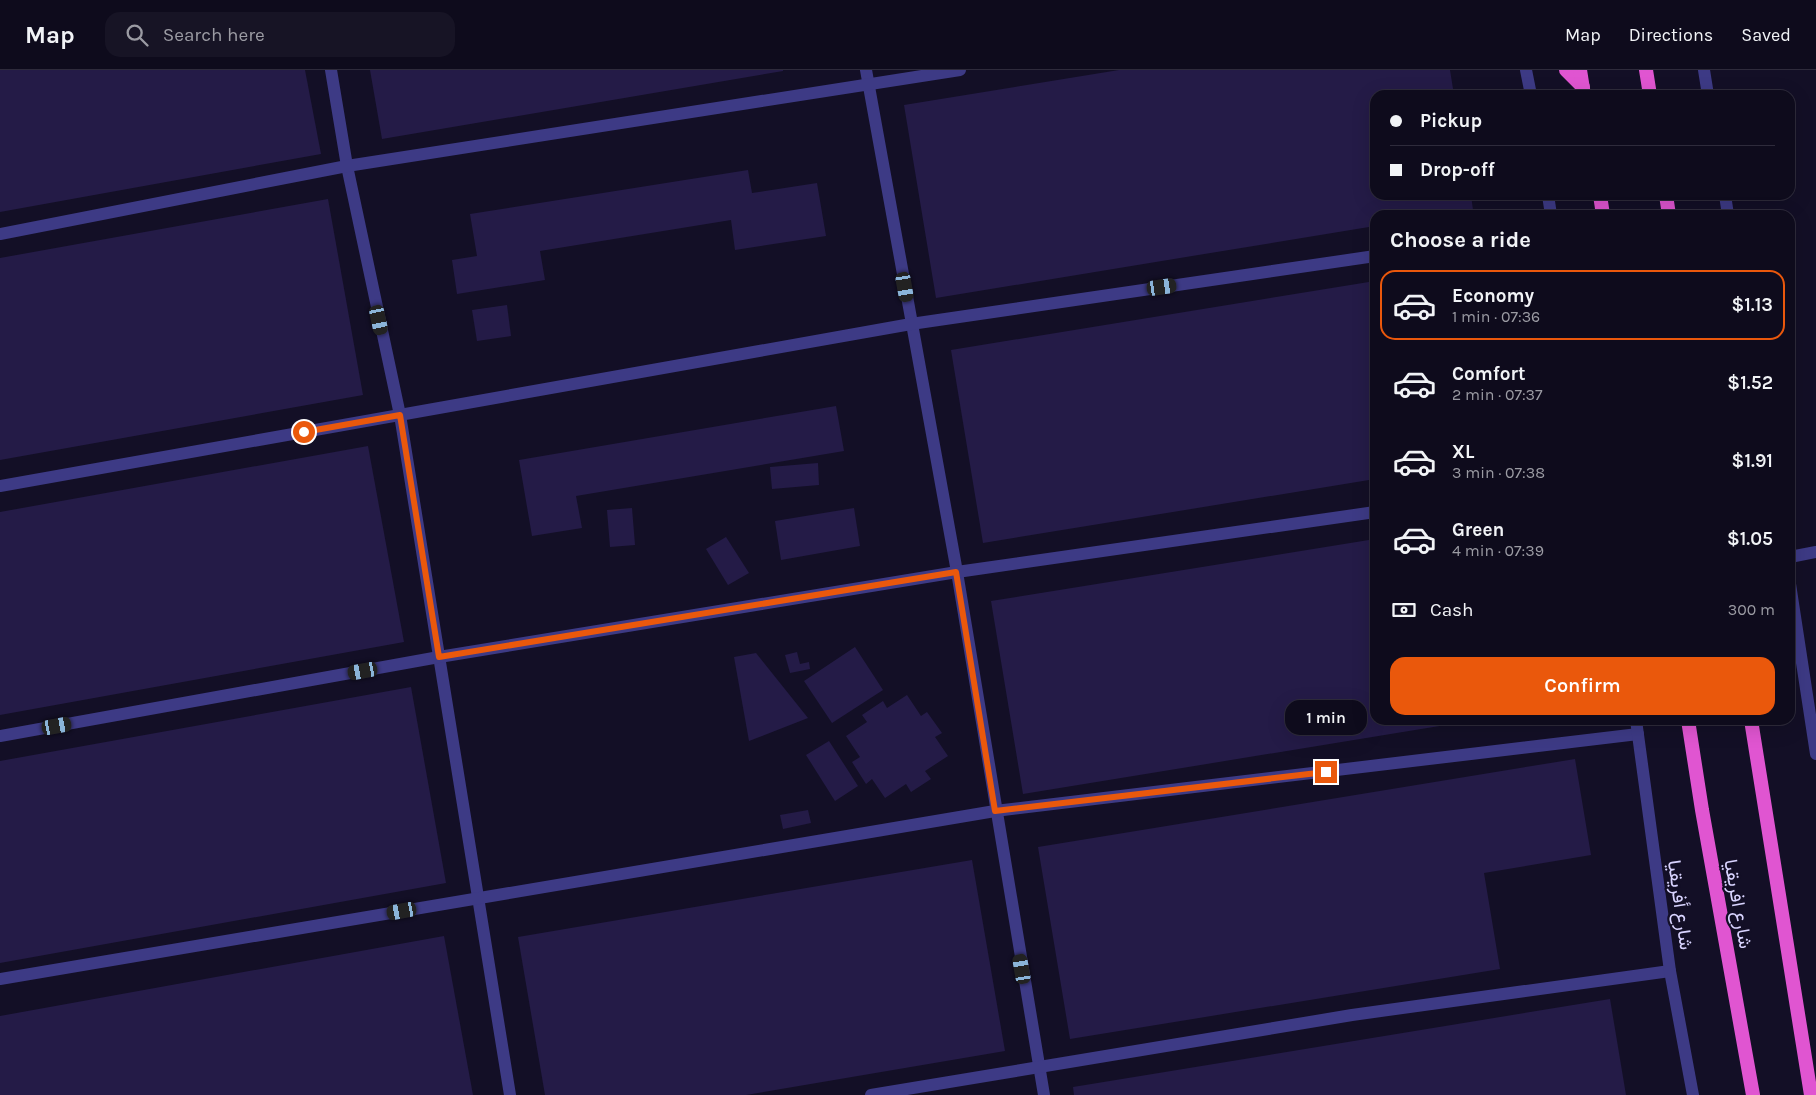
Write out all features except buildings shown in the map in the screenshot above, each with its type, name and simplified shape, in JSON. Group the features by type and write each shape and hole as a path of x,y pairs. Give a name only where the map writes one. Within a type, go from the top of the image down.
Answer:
{"highway":[{"path":"1566,70 1583,90"},
{"path":"1580,70 1584,90"},
{"path":"1646,70 1649,90"},
{"name":"شارع افريقيا","path":"1689,725 1702,810 1753,1095"},
{"path":"1752,725 1811,1095"}],"street":[{"path":"331,70 347,166 400,415 510,1095"},
{"path":"866,70 956,572 1044,1095"},
{"path":"0,234 347,166 960,70"},
{"path":"1526,70 1530,90"},
{"path":"1704,70 1707,90"},
{"path":"0,486 911,324 1370,257"},
{"path":"0,736 439,657 956,572 1370,513"},
{"path":"1795,556 1816,552"},
{"path":"1795,617 1816,754"},
{"name":"شارع أفريقيا","path":"1637,725 1670,971 1693,1095"},
{"path":"0,979 995,811 1638,734"},
{"path":"871,1095 1352,1015 1670,971"}],"route":[{"path":"304,432 400,415 439,657 956,572 995,811 1326,772"}]}
